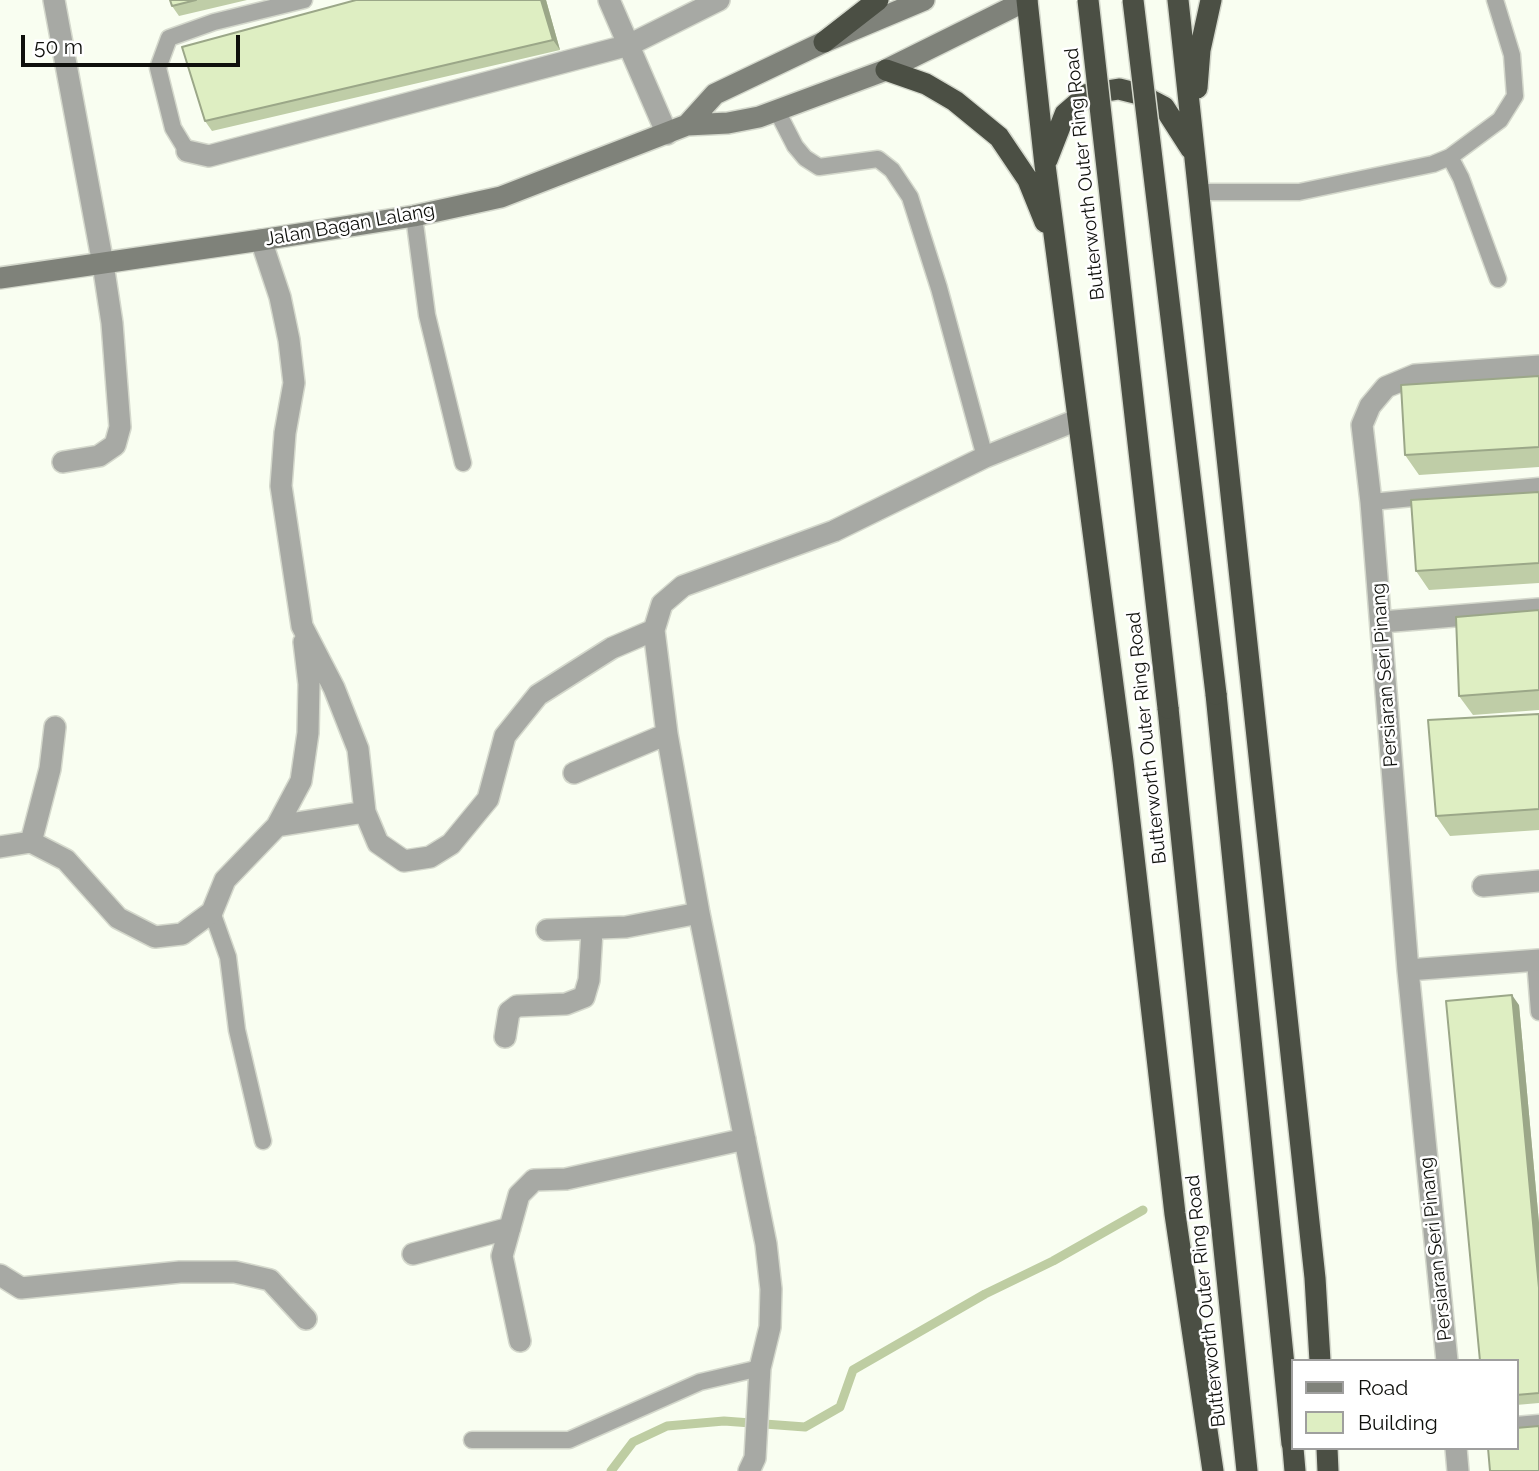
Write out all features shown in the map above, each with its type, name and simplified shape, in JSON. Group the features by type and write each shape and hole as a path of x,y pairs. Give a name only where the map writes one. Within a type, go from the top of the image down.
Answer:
{"highway":[{"path":"824,42 878,0"},
{"path":"1027,0 1077,420 1123,761 1175,1214 1213,1471"},
{"name":"Butterworth Outer Ring Road","path":"1088,0 1168,708 1247,1471"},
{"path":"1133,0 1216,694 1290,1426"},
{"path":"1178,0 1313,1264 1321,1359"},
{"path":"1193,145 1200,50 1211,0"},
{"path":"886,70 936,90 999,137 1028,180 1057,253"},
{"path":"1045,165 1065,114 1088,94 1119,89 1139,94 1164,107 1193,145"},
{"path":"1292,1450 1295,1471"},
{"path":"1327,1450 1328,1471"}],"main road":[{"name":"Jalan Bagan Lalang","path":"687,125 715,94 824,42 924,0"},
{"name":"Jalan Bagan Lalang","path":"0,278 414,216 502,197 687,125 728,123 778,111 886,70 1027,0"}],"street":[{"path":"54,0 103,264 112,323 120,427 115,445 99,456 63,462"},
{"path":"609,0 667,134"},
{"path":"187,151 209,156 629,45 719,0"},
{"path":"0,846 31,842 66,860 118,919 155,937 182,934 212,912 225,880 277,826 301,781 308,733 309,684 281,486 285,433 293,383 289,340 280,297 261,240"},
{"name":"Persiaran Seri Pinang","path":"1447,1359 1408,970 1371,502 1362,425 1370,405 1386,387 1415,375 1539,366"},
{"path":"749,1471 755,1458 759,1376 771,1328 771,1289 766,1244 699,913 667,734 654,630 662,604 683,586 834,531 985,457 1077,420"},
{"path":"1381,622 1539,609"},
{"path":"302,626 334,688 358,749 365,812 378,843 404,861 430,856 451,844 488,799 505,736 538,695 612,648 654,630"},
{"path":"31,842 50,769 55,727"},
{"path":"574,773 667,734"},
{"path":"277,826 365,812"},
{"path":"1483,886 1539,881"},
{"path":"547,930 592,931 699,913"},
{"path":"505,1037 509,1012 517,1006 566,1004 584,997 589,980 592,931"},
{"path":"1408,970 1537,960"},
{"path":"520,1341 502,1256 519,1195 534,1180 566,1178 745,1139"},
{"path":"413,1254 510,1228"},
{"path":"0,1275 21,1287 180,1272 235,1272 270,1280 306,1319"},
{"path":"1456,1450 1458,1471"}],"lane":[{"path":"187,151 173,128 158,68 169,38 214,22 304,0"},
{"path":"1198,192 1299,192 1433,164 1450,157 1500,120 1515,96 1512,55 1495,0"},
{"path":"778,111 795,146 805,158 819,167 878,159 892,170 910,197 939,288 985,457"},
{"path":"1450,157 1461,178 1498,279"},
{"path":"414,216 426,315 463,463"},
{"path":"1371,502 1539,486"},
{"path":"212,912 228,957 237,1030 263,1141"},
{"path":"1537,960 1539,1012"},
{"path":"472,1440 569,1440 700,1382 759,1376"},
{"path":"1518,1425 1539,1423"}],"building":[{"path":"170,0 196,0 172,6"},
{"path":"356,0 541,0 553,40 205,121 182,47"},
{"path":"1539,376 1539,447 1405,455 1401,385"},
{"path":"1539,492 1539,563 1416,571 1411,500"},
{"path":"1539,610 1539,690 1459,696 1456,617"},
{"path":"1539,714 1539,809 1436,816 1428,720"},
{"path":"1512,995 1539,1288 1539,1393 1518,1395 1518,1359 1480,1359 1446,1001"},
{"path":"1539,1426 1539,1471 1490,1471 1488,1450 1518,1450 1518,1428"}],"waterway":[{"path":"611,1471 633,1442 667,1426 724,1421 805,1427 840,1407 853,1370 985,1294 1053,1261 1143,1210"}]}
